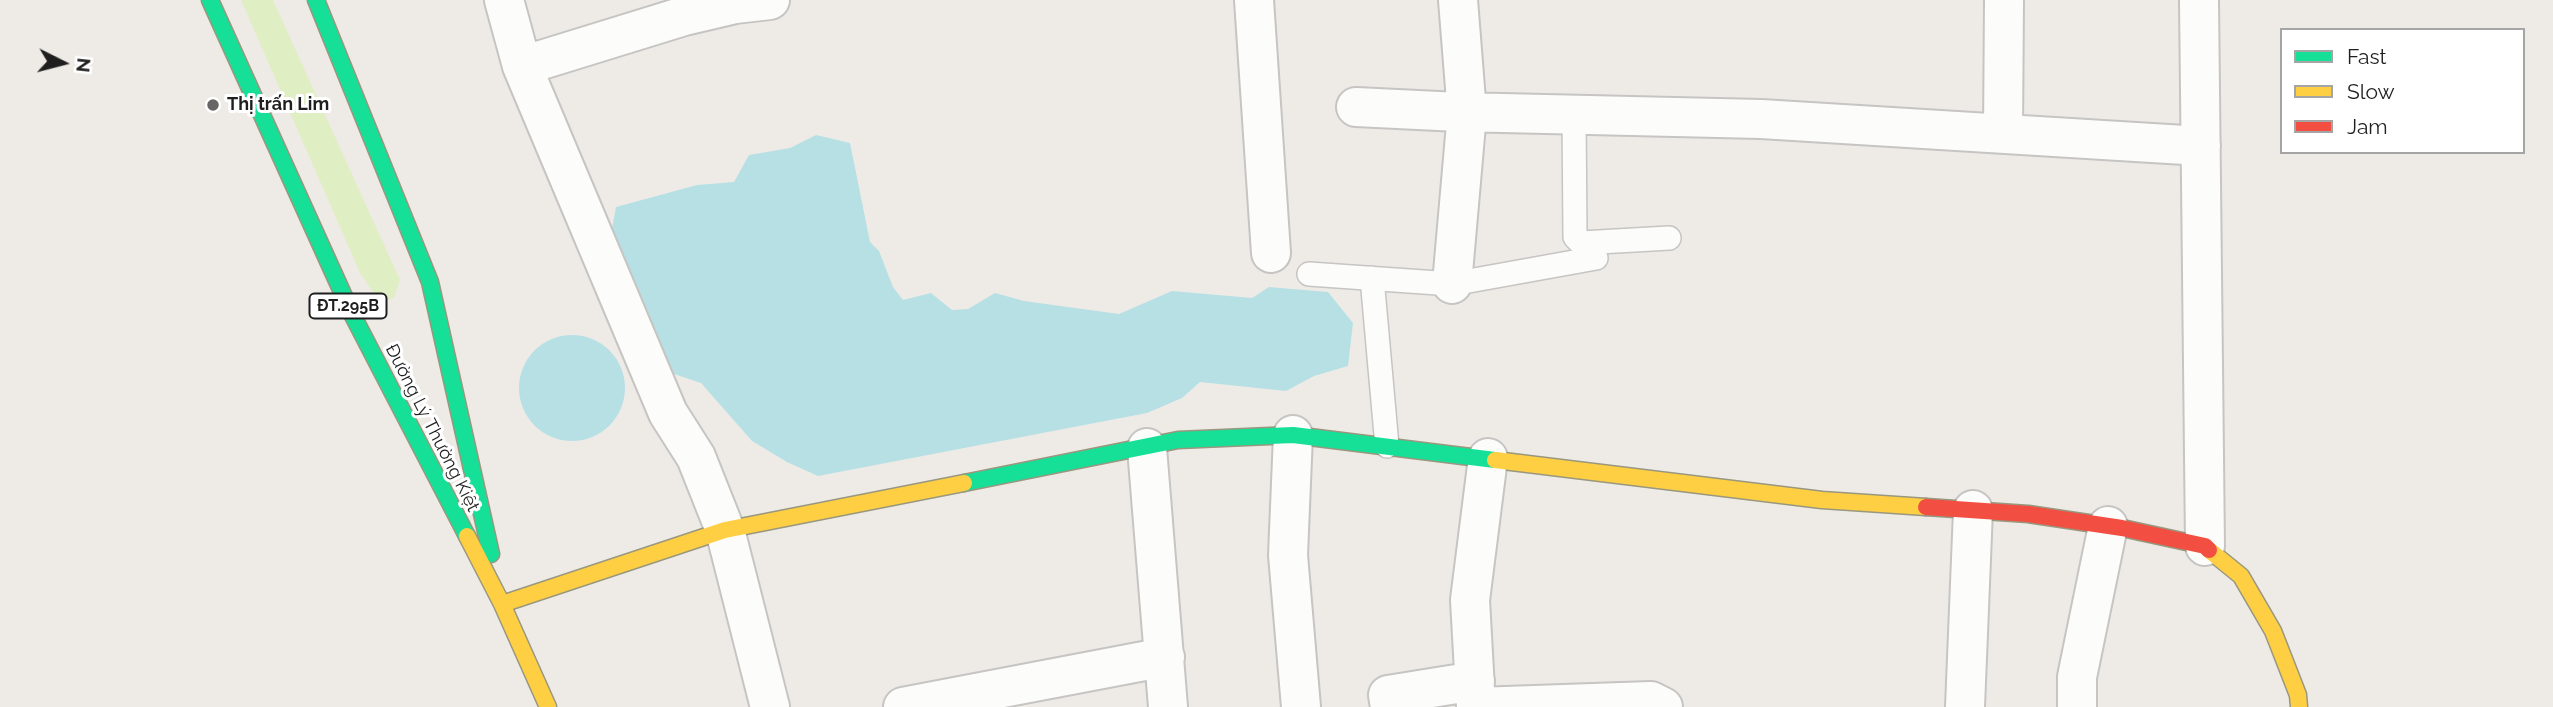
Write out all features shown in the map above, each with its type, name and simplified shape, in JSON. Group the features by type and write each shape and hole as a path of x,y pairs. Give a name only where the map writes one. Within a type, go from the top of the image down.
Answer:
{"street":[{"name":"Đường Lý Thường Kiệt","path":"210,0 352,314 502,604 548,707"},
{"name":"Đường Lý Thường Kiệt","path":"316,0 430,282 502,604"},
{"path":"504,0 523,66 668,413 696,457 725,530 770,707"},
{"path":"523,66 684,16 734,4 770,0"},
{"path":"1255,0 1271,253"},
{"path":"1452,284 1467,113 1458,0"},
{"path":"2003,134 2004,0"},
{"path":"2199,0 2206,546"},
{"path":"1356,107 1467,113 1761,119 2201,146"},
{"path":"502,604 725,530 1178,440 1293,435 1822,500 2028,514 2108,526 2206,546 2241,576 2273,631 2298,695 2299,707"},
{"path":"1293,435 1288,555 1301,707"},
{"path":"1147,447 1168,707"},
{"path":"1476,698 1470,600 1488,458"},
{"path":"1965,707 1973,510"},
{"path":"2077,707 2077,677 2108,526"},
{"path":"903,707 1165,657"},
{"path":"1390,707 1388,695 1651,701 1663,707"}],"lane":[{"path":"1309,274 1452,284 1596,258 1575,237 1574,114"},
{"path":"1581,243 1669,238"},
{"path":"1372,278 1387,446"}],"green space":[{"path":"241,0 273,0 400,280 394,298 386,300 373,292 360,273"}],"water":[{"path":"816,135 850,143 870,242 879,251 893,287 903,300 931,293 952,310 968,309 995,293 1024,301 1119,314 1172,291 1252,298 1269,287 1328,292 1353,323 1348,366 1314,376 1286,391 1200,382 1182,398 1147,413 818,476 787,462 752,441 701,383 671,373 607,255 616,207 697,185 734,182 749,155 790,148"},
{"path":"572,335 592,339 610,350 621,368 625,388 621,408 610,426 592,437 572,441 552,437 534,426 523,408 519,388 523,368 534,350 552,339"}],"traffic: fast":[{"path":"210,0 352,314 467,536"},
{"path":"316,0 430,282 491,554"},
{"path":"964,483 1178,440 1293,435 1495,460"}],"traffic: slow":[{"path":"1495,460 1822,500 1926,507"},
{"path":"502,604 725,530 964,483"},
{"path":"467,536 502,604 548,707"},
{"path":"2209,550 2241,576 2273,631 2298,695 2299,707"}],"traffic: jam":[{"path":"1926,507 2028,514 2122,528 2205,546 2209,550"}],"place":[{"name":"Thị trấn Lim","path":"213,105"}]}
